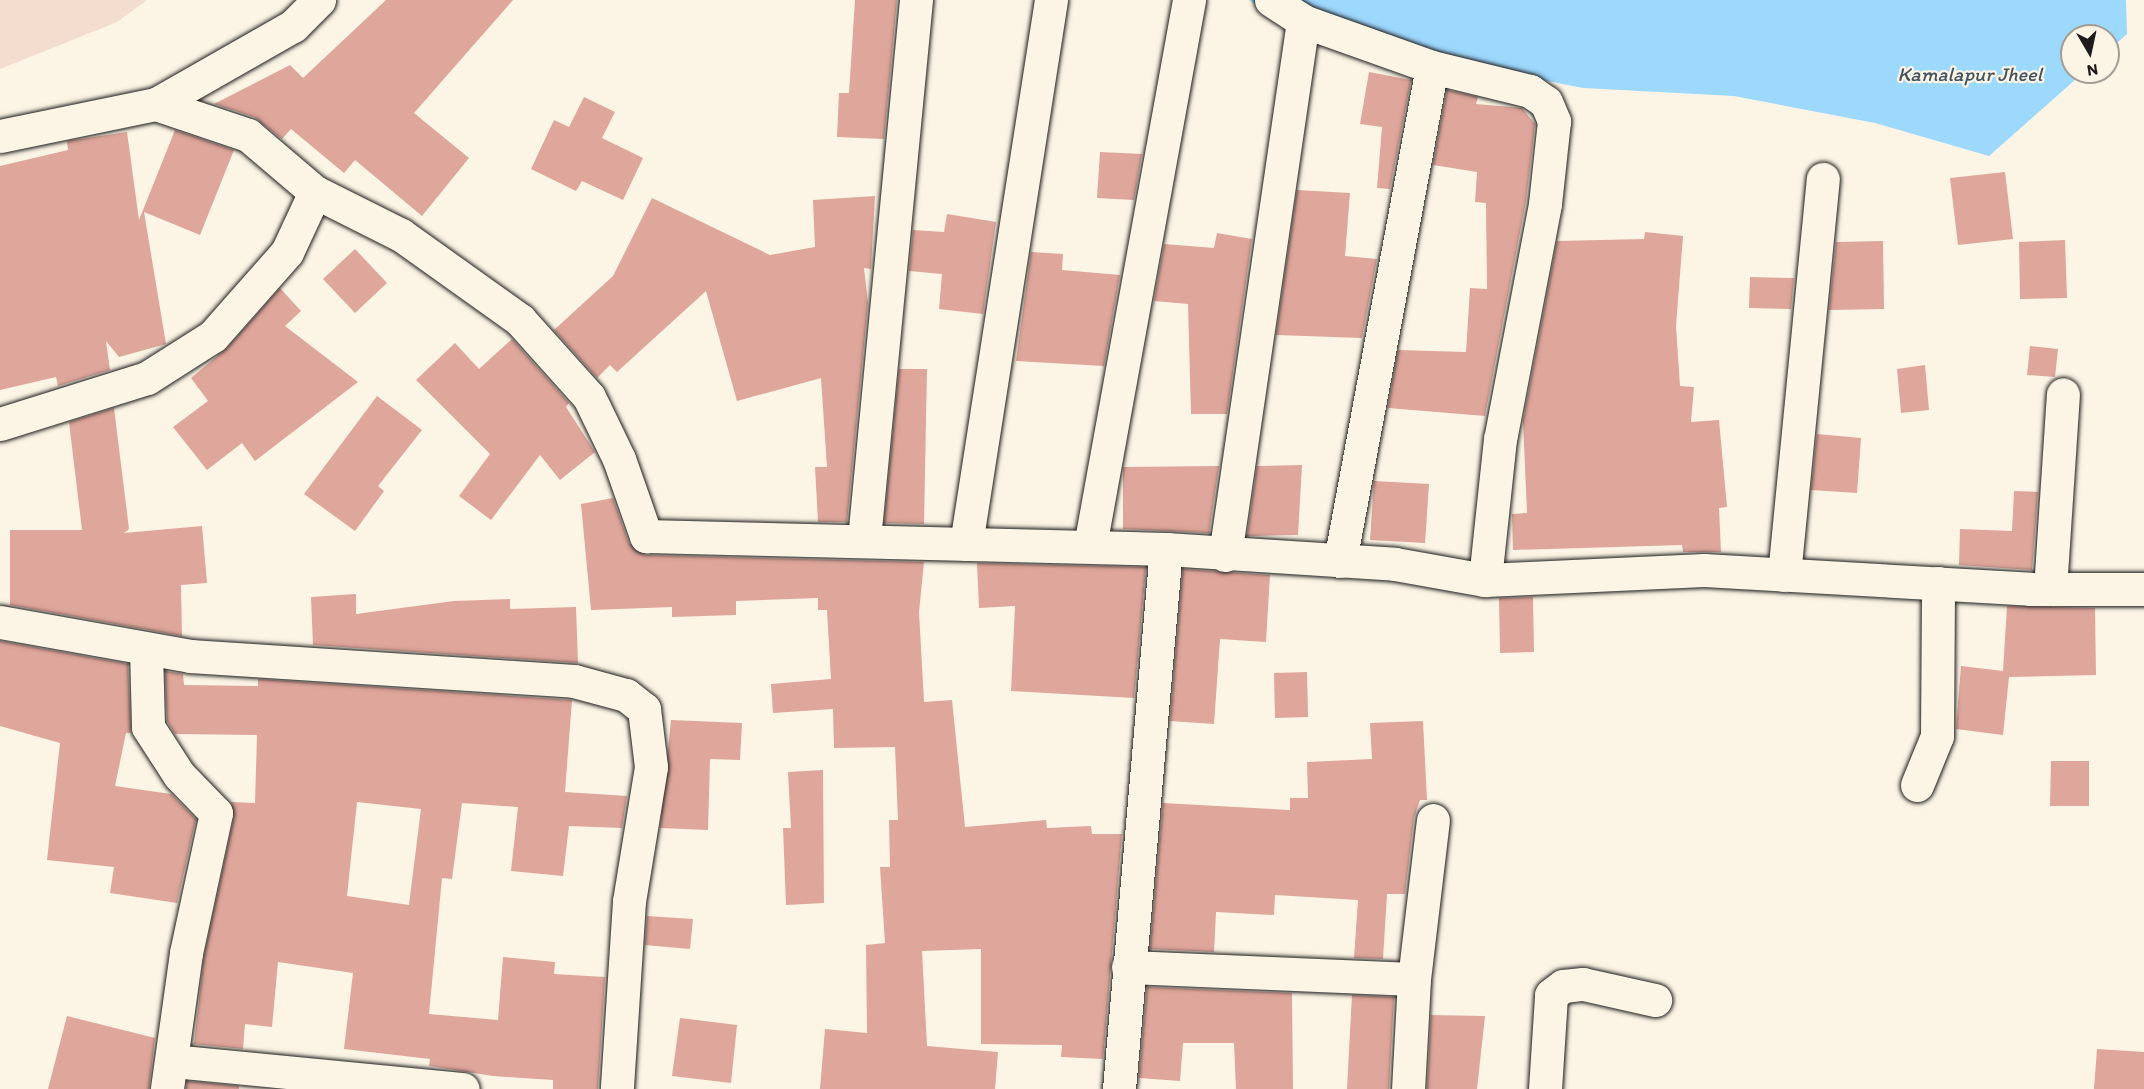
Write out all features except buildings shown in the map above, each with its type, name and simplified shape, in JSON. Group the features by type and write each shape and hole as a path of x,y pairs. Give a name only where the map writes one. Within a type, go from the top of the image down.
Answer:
{"street":[{"path":"0,136 156,104 293,26 319,0"},
{"path":"864,539 916,0"},
{"path":"966,543 1051,0"},
{"path":"1090,546 1189,0"},
{"path":"1271,0 1303,21 1432,67 1530,91 1546,102 1554,121 1545,204 1500,439 1485,580"},
{"path":"1225,555 1303,21"},
{"path":"1340,561 1432,67"},
{"path":"156,104 248,135 315,192 401,235 520,320 589,397 619,459 646,536 864,539 1166,549 1225,555 1395,564 1485,580 1704,570 2050,589 2144,589"},
{"path":"1784,575 1823,179"},
{"path":"0,424 147,378 213,336 287,252 315,192"},
{"path":"2050,589 2062,394"},
{"path":"1119,1089 1166,549"},
{"path":"1917,785 1937,736 1938,583"},
{"path":"0,622 146,649 574,681 626,695 644,709 651,767 629,901 617,1089"},
{"path":"146,649 148,727 179,776 216,813 186,953 169,1075 463,1089"},
{"path":"1408,1089 1414,979 1433,820"},
{"path":"1128,967 1414,979"},
{"path":"1545,1089 1551,995 1563,986 1583,984 1655,1000"}],"shaded area":[{"path":"0,0 147,0 117,22 0,69"}],"water":[{"name":"Kamalapur Jheel","path":"1249,0 2126,0 2127,34 2120,40 2120,24 2060,24 2060,84 2070,84 1989,156 1875,123 1734,96 1583,88 1428,57 1275,19"}]}
